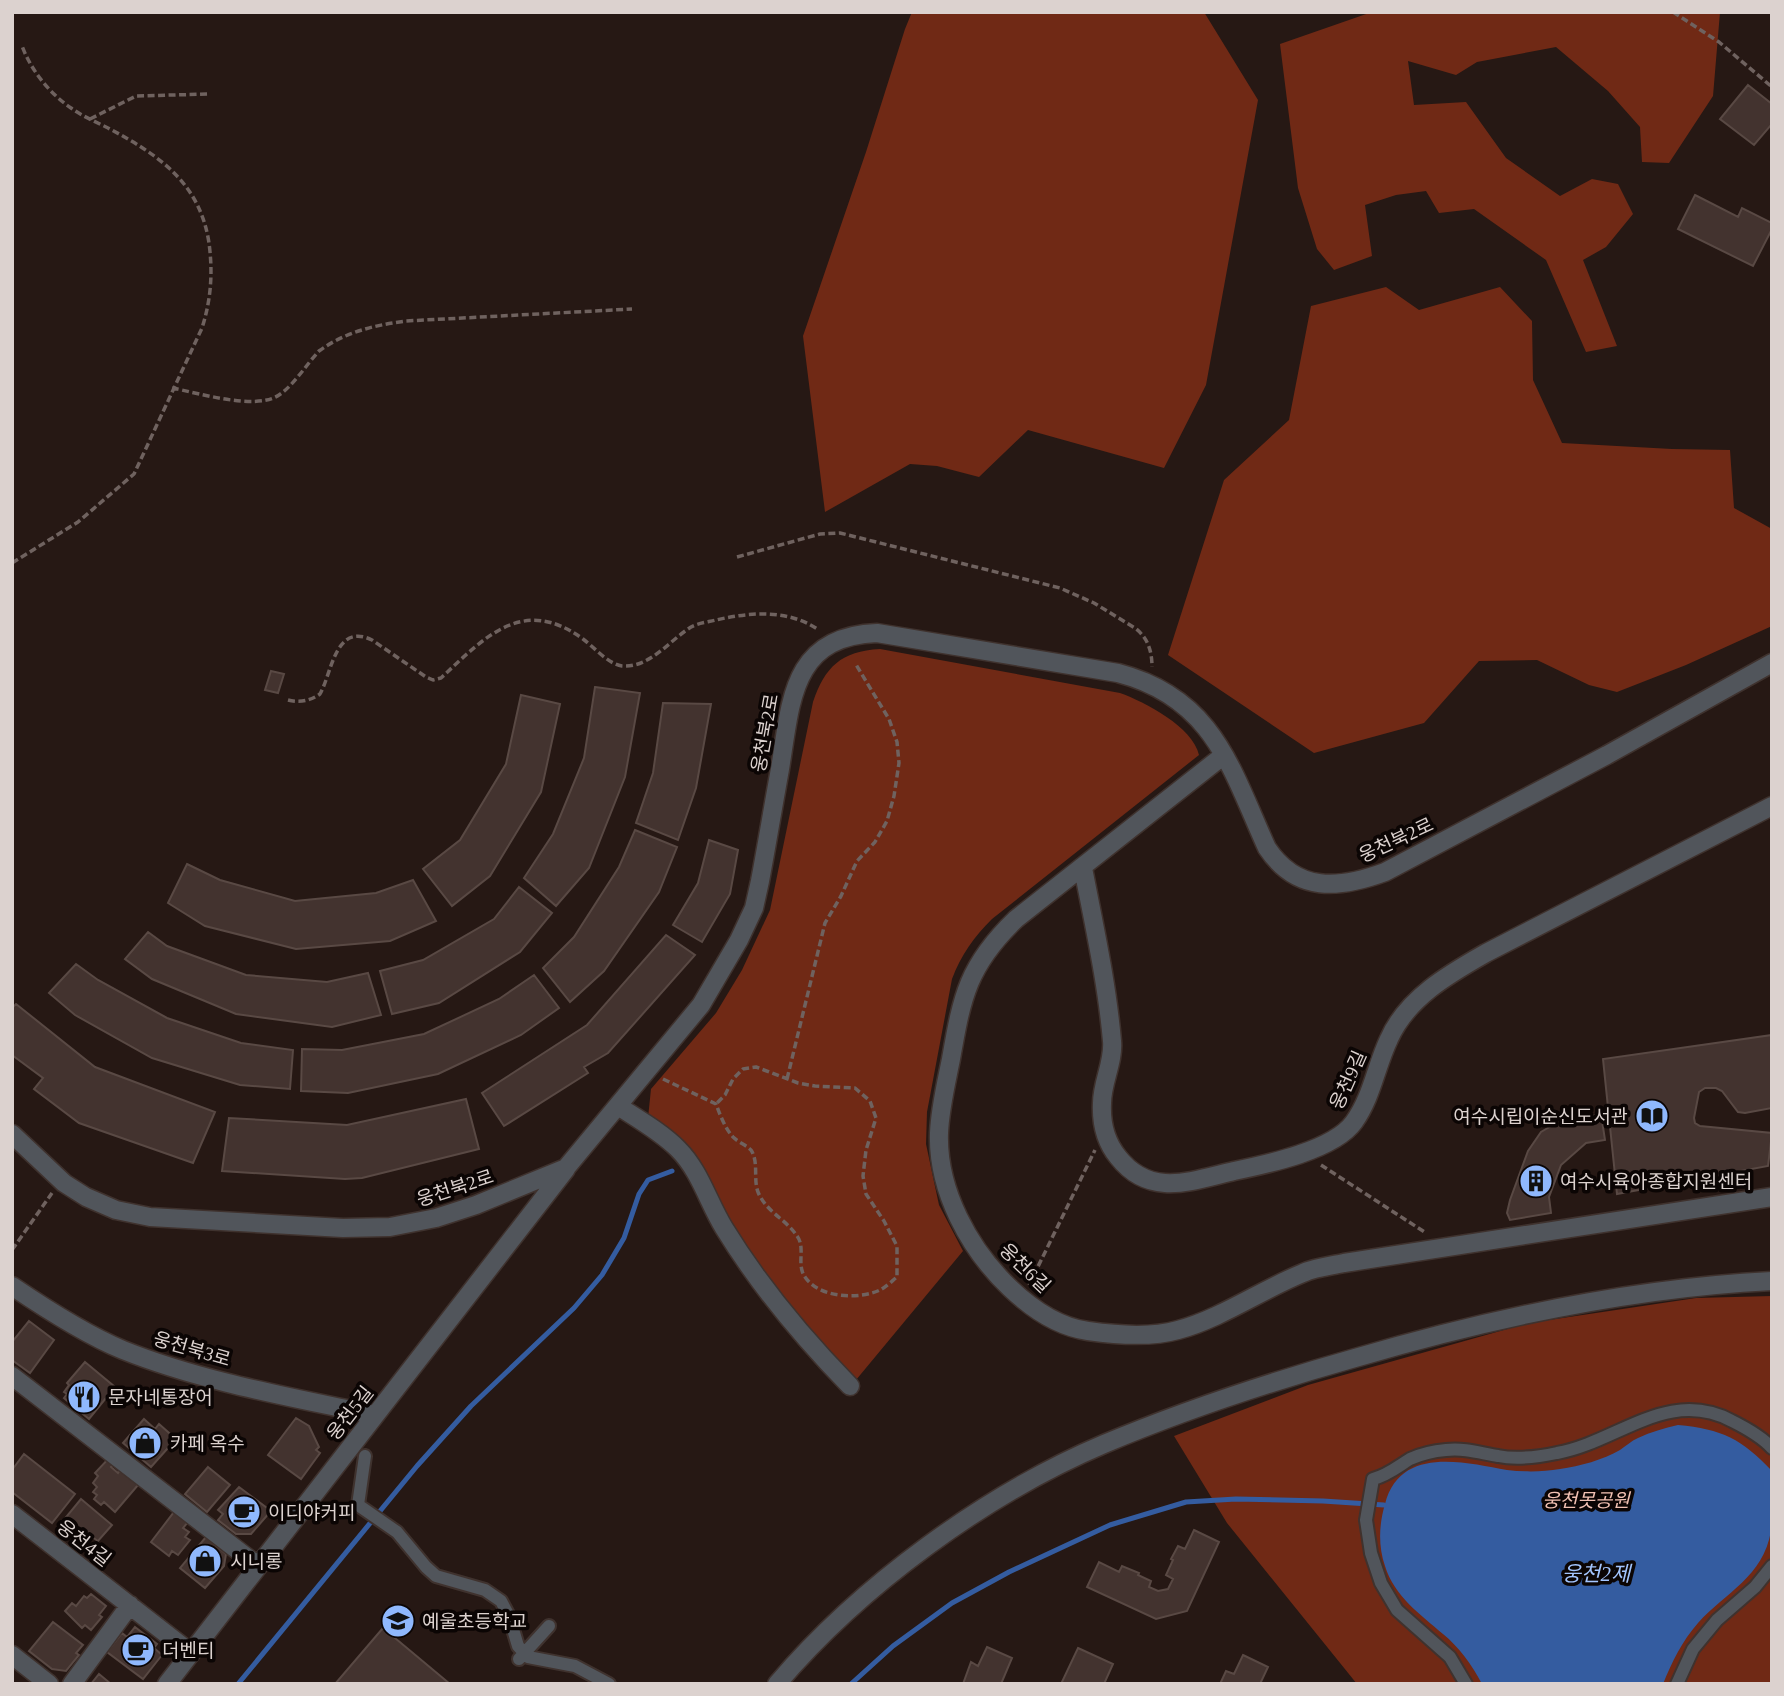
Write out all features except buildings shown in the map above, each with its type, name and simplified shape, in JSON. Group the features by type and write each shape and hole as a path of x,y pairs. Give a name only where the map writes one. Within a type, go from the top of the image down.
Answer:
{"street":[{"name":"웅천북2로","path":"12,1134 61,1180 86,1197 116,1210 150,1217 343,1228 390,1227 436,1219 566,1168 701,1005 739,940 754,908 761,881 795,685 816,655 835,641 855,635 877,633 1118,673 1153,686 1190,710 1208,728 1276,861 1300,878 1323,884 1346,884 1385,872 1618,749 1772,663"},
{"name":"웅천6길","path":"1224,755 1016,919 993,941 968,984 941,1111 941,1163 959,1218 974,1247 1022,1299 1048,1317 1085,1331 1152,1334 1177,1330 1213,1317 1306,1271 1772,1197"},
{"name":"웅천9길","path":"1083,868 1103,975 1112,1042 1102,1099 1101,1119 1106,1138 1126,1167 1146,1180 1181,1183 1327,1145 1354,1123 1366,1102 1390,1036 1425,992 1454,971 1772,806"},
{"path":"618,1106 677,1148 690,1163 723,1227 775,1301 818,1353 850,1386"},
{"name":"웅천5길","path":"167,1684 566,1168"},
{"path":"777,1684 805,1650 839,1618 943,1536 993,1501 1104,1444 1303,1373 1502,1318 1655,1292 1772,1281"},
{"name":"웅천북3로","path":"12,1286 119,1348 166,1366 267,1392 375,1415"},
{"path":"12,1376 258,1566"},
{"path":"1466,1684 1450,1657 1397,1610 1381,1583 1371,1553 1366,1520 1373,1479 1387,1476 1413,1458 1447,1450 1466,1449 1513,1458 1556,1454 1588,1446 1657,1413 1681,1409 1722,1415 1772,1448"},
{"path":"365,1456 358,1505 397,1532 436,1576 485,1590 501,1601 509,1616 521,1657"},
{"name":"웅천4길","path":"12,1514 191,1653"},
{"path":"1677,1684 1693,1649 1717,1620 1755,1587 1772,1566"},
{"path":"72,1684 130,1605"},
{"path":"521,1657 549,1626"},
{"path":"12,1655 49,1684"},
{"path":"521,1657 575,1666 609,1684"}],"path":[{"path":"1673,12 1719,42 1772,87"},
{"path":"12,563 78,522 134,474 202,328 208,309 211,272 204,219 188,188 159,158 144,147 90,119 57,97 30,65 22,46"},
{"path":"90,119 136,96 209,94"},
{"path":"172,388 240,401 270,400 285,390 319,351 340,338 370,326 406,321 632,309"},
{"path":"737,558 820,534 841,533 1051,585 1087,599 1139,631 1152,654 1153,686"},
{"path":"288,700 297,702 315,698 320,694 339,647 345,640 353,637 372,639 433,680 441,678 503,626 527,621 539,620 570,630 614,663 623,666 651,658 693,625 753,614 793,617 812,625 835,641"},
{"path":"787,1079 825,923 857,861 875,842 887,821 894,796 899,763 897,742 889,719 855,663"},
{"path":"663,1079 716,1104 721,1119 733,1137 751,1150 757,1189 765,1206 799,1237 802,1251 800,1266 805,1278 818,1289 833,1294 869,1294 883,1289 897,1277 897,1246 866,1194 863,1176 866,1150 876,1118 870,1101 855,1088 815,1086 755,1067 743,1069 716,1104"},
{"path":"1022,1299 1098,1143 1106,1138"},
{"path":"1302,1152 1448,1247"},
{"path":"12,1250 61,1180"}],"green space":[{"path":"912,12 1204,12 1258,100 1206,385 1164,468 1028,430 979,477 937,466 910,464 825,512 803,336"},
{"path":"1372,12 1720,12 1713,96 1669,163 1642,162 1640,127 1608,91 1556,47 1477,62 1456,75 1408,61 1414,105 1466,102 1506,158 1560,196 1592,179 1618,184 1633,214 1606,247 1583,260 1617,346 1586,352 1546,260 1474,209 1439,213 1426,191 1396,195 1365,205 1372,256 1334,270 1317,249 1298,188 1280,44"},
{"path":"1386,287 1419,310 1500,287 1532,321 1533,380 1562,443 1730,450 1734,508 1772,529 1772,626 1686,665 1617,692 1589,685 1537,660 1479,661 1424,723 1314,753 1168,655 1224,480 1289,420 1311,306"},
{"path":"880,649 1120,693 1154,709 1178,725 1195,745 1199,755 992,919 964,954 952,979 927,1112 926,1144 939,1205 963,1251 856,1380 803,1324 648,1118 651,1089 716,1013 742,970 770,910 813,702 823,679 836,663 845,657 866,650"},
{"name":"웅천못공원","path":"1772,1296 1772,1680 1768,1684 1357,1684 1227,1523 1174,1436 1308,1385 1529,1323 1696,1298"}],"water":[{"name":"웅천2제","path":"1678,1425 1719,1433 1741,1443 1761,1460 1772,1471 1772,1516 1767,1547 1760,1560 1742,1583 1692,1630 1663,1684 1482,1684 1460,1651 1409,1604 1389,1577 1381,1551 1381,1519 1393,1486 1404,1473 1435,1462 1520,1471 1568,1468 1606,1457 1638,1438"}],"waterway":[{"path":"238,1684 417,1466 471,1406 574,1308 602,1275 624,1238 639,1194 648,1180 672,1171"},
{"path":"851,1684 893,1646 952,1603 1009,1572 1110,1525 1186,1502 1236,1499 1384,1505"}],"place":[{"name":"여수시립이순신도서관","path":"1652,1116"},
{"name":"여수시육아종합지원센터","path":"1536,1181"},
{"name":"문자네통장어","path":"84,1397"},
{"name":"카페 옥수","path":"145,1443"},
{"name":"이디야커피","path":"244,1512"},
{"name":"시니롱","path":"205,1561"},
{"name":"예울초등학교","path":"398,1621"},
{"name":"더벤티","path":"138,1650"}]}
